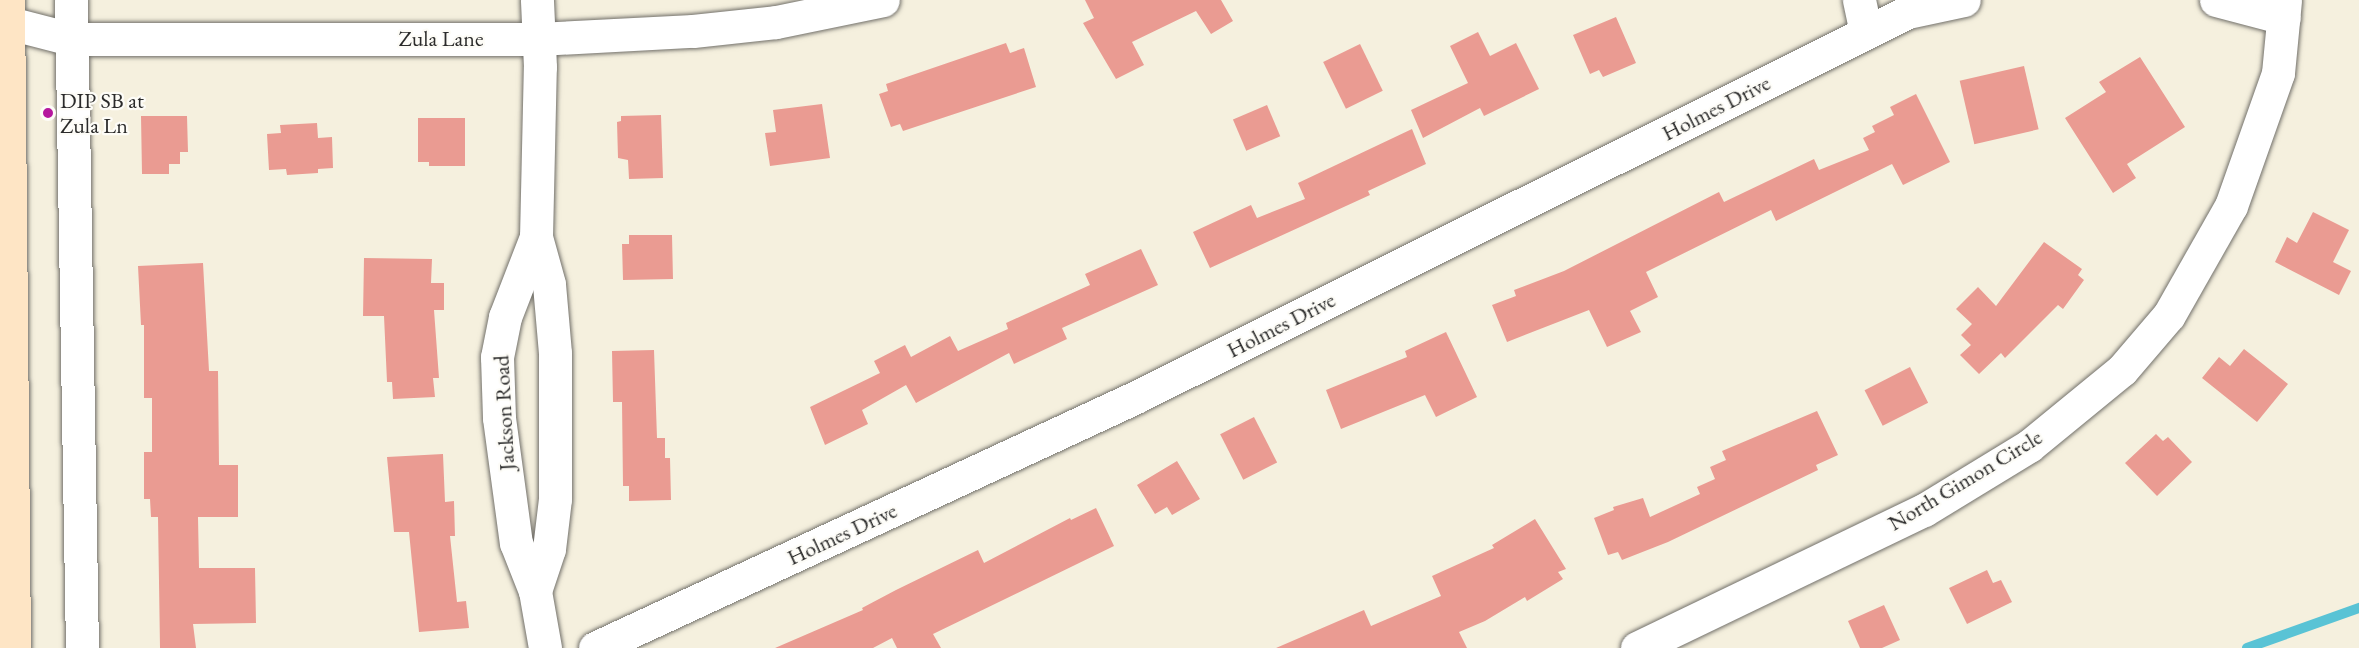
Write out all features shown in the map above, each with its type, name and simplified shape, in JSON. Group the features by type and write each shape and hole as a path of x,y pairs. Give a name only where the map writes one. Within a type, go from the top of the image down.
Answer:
{"main road":[{"path":"6,13 14,648"}],"street":[{"path":"71,0 82,648"},
{"name":"Jackson Road","path":"534,591 549,549 555,499 555,354 549,284 536,237 537,0"},
{"name":"Zula Lane","path":"6,13 71,39 538,39 693,31 776,22 883,0"},
{"path":"1859,0 1866,32"},
{"name":"Holmes Drive","path":"595,648 1134,398 1908,12 1964,0"},
{"path":"2216,0 2284,9"},
{"name":"North Gimon Circle","path":"1637,648 1924,510 2029,446 2122,370 2169,315 2231,206 2278,73 2284,9"},
{"name":"Jackson Road","path":"536,237 506,317 497,357 499,418 516,543 534,591 545,648"}],"building":[{"path":"1085,0 1221,0 1233,21 1211,34 1196,11 1132,42 1144,65 1116,79 1083,23 1094,18"},
{"path":"1616,17 1636,63 1603,77 1599,70 1590,74 1573,35"},
{"path":"1478,32 1490,56 1516,43 1539,89 1484,116 1480,108 1423,138 1411,110 1468,83 1450,46"},
{"path":"1006,43 1010,53 1024,48 1036,87 903,131 900,124 891,127 879,94 888,91 886,84"},
{"path":"1360,44 1383,91 1346,109 1323,62"},
{"path":"2140,57 2185,127 2127,164 2136,178 2113,193 2065,118 2106,92 2099,82"},
{"path":"2024,66 2039,129 1974,144 1960,81"},
{"path":"1916,94 1950,162 1903,185 1892,164 1776,221 1771,210 1646,272 1658,297 1630,311 1641,332 1607,347 1589,310 1507,342 1492,305 1516,296 1514,290 1564,271 1719,192 1724,202 1814,159 1819,170 1869,150 1863,138 1875,132 1872,126 1894,115 1890,107"},
{"path":"822,104 830,158 770,166 765,133 776,132 773,110"},
{"path":"1267,105 1280,136 1246,151 1233,119"},
{"path":"661,115 663,178 629,179 628,160 618,158 617,122 621,121 621,116"},
{"path":"141,116 187,116 188,152 180,152 180,164 169,164 169,174 142,174"},
{"path":"418,118 465,118 465,166 429,166 429,162 418,162"},
{"path":"317,123 318,138 332,137 333,168 318,169 318,173 287,175 286,169 269,170 267,134 281,133 280,125"},
{"path":"1412,129 1426,164 1368,191 1370,195 1210,268 1193,232 1251,205 1257,218 1305,199 1298,183"},
{"path":"2313,212 2349,230 2333,262 2351,271 2339,295 2275,262 2287,237 2297,243"},
{"path":"629,235 672,235 673,279 623,280 622,244 629,244"},
{"path":"2044,242 2082,269 2078,275 2084,280 2063,309 2058,305 2005,358 2001,353 1979,374 1960,355 1971,345 1961,335 1972,324 1956,309 1978,287 1996,306"},
{"path":"1141,249 1158,285 1062,328 1067,339 1014,364 1009,353 916,403 906,385 862,410 868,424 825,445 810,407 880,373 874,361 905,345 911,357 950,336 958,351 1008,329 1006,323 1090,285 1085,274"},
{"path":"364,258 432,259 431,283 444,283 444,310 434,310 439,378 433,378 435,397 393,399 392,382 387,382 384,316 363,316"},
{"path":"203,263 209,371 218,371 219,465 238,465 238,517 198,517 199,568 255,568 256,623 193,624 196,648 160,648 158,517 151,517 150,499 144,499 144,452 152,452 152,398 144,398 144,325 141,325 138,266"},
{"path":"1446,332 1477,397 1436,417 1425,395 1341,429 1326,390 1407,357 1405,351"},
{"path":"2244,349 2288,384 2257,422 2202,378 2219,357 2230,366"},
{"path":"654,350 657,438 665,438 665,458 670,458 671,500 629,501 629,486 623,486 622,402 613,402 612,351"},
{"path":"1910,367 1928,403 1883,426 1865,390"},
{"path":"1817,411 1838,455 1816,465 1818,470 1668,542 1622,560 1618,552 1608,555 1594,518 1614,510 1613,507 1643,498 1650,517 1700,494 1697,487 1715,479 1710,467 1726,460 1722,451"},
{"path":"1254,417 1277,462 1243,480 1220,434"},
{"path":"2156,434 2163,441 2168,437 2192,462 2157,496 2125,463"},
{"path":"443,454 445,502 454,501 455,536 450,536 457,602 466,601 469,628 419,632 409,532 394,532 387,457"},
{"path":"1177,461 1200,499 1172,515 1167,507 1155,514 1137,485"},
{"path":"1096,508 1114,546 933,634 941,648 897,648 892,638 873,648 775,648 863,610 862,608 896,590 978,550 984,563 1070,518 1071,520"},
{"path":"1535,519 1566,569 1558,572 1563,579 1527,601 1525,597 1485,621 1459,632 1467,648 1276,648 1364,610 1371,626 1441,596 1432,576 1494,548 1492,545"},
{"path":"1987,570 1993,583 2001,580 2012,602 1967,624 1949,588"},
{"path":"1884,605 1900,640 1882,648 1860,648 1848,621"}],"waterway":[{"path":"2247,648 2359,608"}],"place":[{"name":"DIP SB at Zula Ln","path":"48,113"}]}
